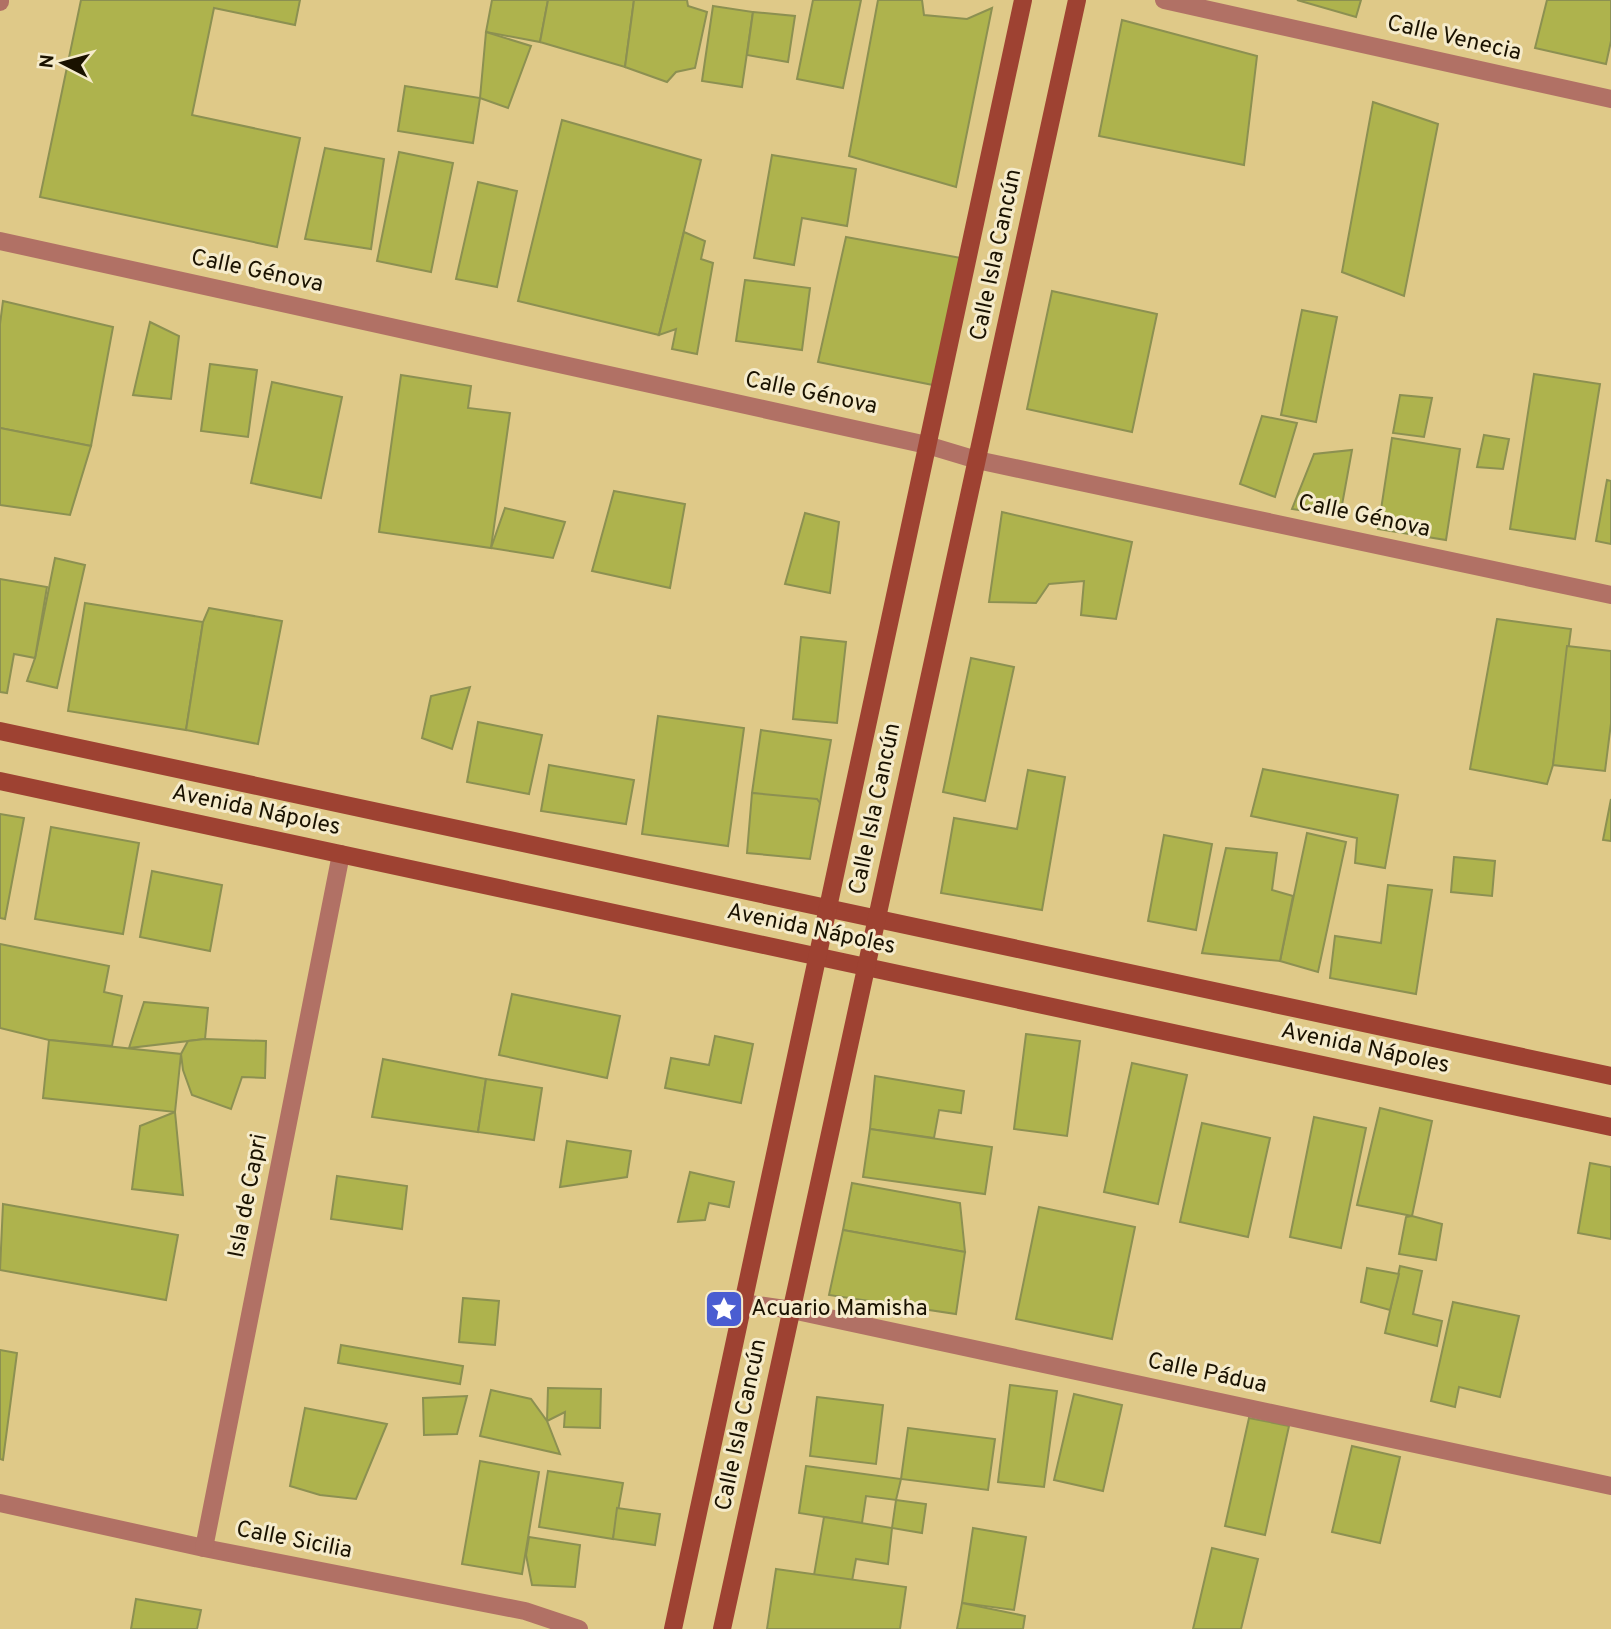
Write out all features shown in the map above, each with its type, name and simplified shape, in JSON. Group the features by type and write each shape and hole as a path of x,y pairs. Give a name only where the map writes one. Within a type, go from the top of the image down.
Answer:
{"street":[{"name":"Calle Isla Cancún","path":"673,1629 1023,0"},
{"name":"Calle Isla Cancún","path":"722,1629 1077,0"},
{"name":"Calle Venecia","path":"1164,0 1611,99"},
{"name":"Calle Génova","path":"0,241 927,445 977,460 1611,595"},
{"name":"Avenida Nápoles","path":"0,731 1611,1076"},
{"name":"Avenida Nápoles","path":"0,781 1611,1127"},
{"name":"Isla de Capri","path":"204,1548 341,854"},
{"name":"Calle Pádua","path":"743,1303 792,1310 1611,1486"},
{"name":"Calle Sicilia","path":"0,1503 204,1548 525,1611 579,1629"}],"building":[{"path":"81,0 300,0 295,25 214,8 192,115 300,138 277,247 40,197"},
{"path":"492,0 548,0 540,42 486,32"},
{"path":"548,0 634,0 625,67 540,42"},
{"path":"634,0 687,0 688,6 707,12 695,68 676,72 667,82 625,67"},
{"path":"813,0 861,0 843,88 797,79"},
{"path":"878,0 922,0 924,15 967,19 992,8 956,187 849,156"},
{"path":"1297,0 1361,0 1356,17"},
{"path":"1547,0 1611,0 1611,41 1606,64 1535,48"},
{"path":"713,6 753,12 742,87 702,81"},
{"path":"753,12 795,16 788,62 747,55"},
{"path":"1122,20 1257,56 1244,165 1099,136"},
{"path":"486,32 531,46 508,108 480,98"},
{"path":"405,86 480,98 473,143 398,131"},
{"path":"1373,102 1438,124 1404,296 1342,272"},
{"path":"562,120 701,160 659,335 518,301"},
{"path":"325,148 384,159 371,249 305,239"},
{"path":"399,152 453,163 431,272 377,261"},
{"path":"772,155 856,169 847,226 802,218 794,265 754,258"},
{"path":"478,182 517,191 497,287 456,279"},
{"path":"684,232 705,241 701,259 713,263 697,354 672,349 676,329 659,335"},
{"path":"846,237 961,258 938,386 818,362"},
{"path":"745,280 810,288 802,350 736,341"},
{"path":"1052,291 1157,314 1132,432 1027,409"},
{"path":"3,301 113,327 91,446 0,428 0,324"},
{"path":"1302,310 1337,317 1316,422 1281,415"},
{"path":"150,322 179,336 171,399 133,395"},
{"path":"210,364 257,370 248,437 201,431"},
{"path":"1534,374 1600,384 1575,539 1510,529"},
{"path":"401,375 471,386 468,408 510,413 491,548 379,532"},
{"path":"272,382 342,397 321,498 251,483"},
{"path":"1400,395 1432,398 1424,437 1393,433"},
{"path":"1262,416 1297,423 1275,497 1240,484"},
{"path":"0,428 91,446 70,515 0,505"},
{"path":"1484,435 1509,439 1503,469 1477,467"},
{"path":"1392,438 1460,449 1446,540 1378,529"},
{"path":"1352,450 1340,516 1292,509 1314,454"},
{"path":"1607,480 1611,481 1611,544 1596,541"},
{"path":"614,491 685,504 670,588 592,571"},
{"path":"505,508 565,522 553,558 491,548"},
{"path":"1002,512 1132,542 1116,619 1081,615 1084,581 1049,584 1036,603 989,602"},
{"path":"805,513 839,522 830,593 785,584"},
{"path":"55,558 85,565 57,688 27,681 35,658"},
{"path":"0,579 47,587 35,658 14,654 7,693 0,692"},
{"path":"85,603 203,622 186,730 68,711"},
{"path":"209,608 282,621 258,744 186,730 203,622"},
{"path":"1497,619 1571,629 1553,765 1547,784 1470,769"},
{"path":"801,637 846,642 837,723 793,719"},
{"path":"1567,646 1611,651 1611,723 1605,771 1553,765"},
{"path":"971,658 1014,667 985,801 943,792"},
{"path":"470,687 452,749 422,738 431,696"},
{"path":"658,716 744,728 728,846 642,834"},
{"path":"478,722 542,735 529,794 467,782"},
{"path":"761,730 831,740 820,803 752,793"},
{"path":"549,765 634,780 626,824 541,811"},
{"path":"1263,769 1398,795 1385,868 1355,863 1357,838 1251,816"},
{"path":"1028,770 1065,777 1042,910 941,893 954,818 1017,829"},
{"path":"752,793 817,799 820,803 810,859 747,853"},
{"path":"1611,799 1611,841 1603,840"},
{"path":"0,814 24,818 5,919 0,918"},
{"path":"51,827 139,843 123,934 35,919"},
{"path":"1307,833 1346,842 1318,972 1280,961"},
{"path":"1164,835 1212,844 1196,930 1148,921"},
{"path":"1226,848 1277,853 1272,890 1293,896 1280,961 1202,953"},
{"path":"1454,857 1495,861 1492,896 1451,892"},
{"path":"152,871 222,885 210,951 140,937"},
{"path":"1388,885 1432,890 1416,994 1330,978 1335,936 1381,943"},
{"path":"0,944 109,966 104,992 122,996 112,1046 49,1040 0,1028"},
{"path":"512,994 620,1016 607,1078 499,1055"},
{"path":"144,1002 208,1008 205,1039 129,1048"},
{"path":"1026,1034 1080,1041 1067,1136 1014,1129"},
{"path":"715,1036 753,1044 741,1103 665,1088 671,1058 709,1065"},
{"path":"49,1040 181,1054 175,1112 43,1098"},
{"path":"188,1041 266,1041 265,1078 242,1077 231,1109 192,1095 183,1070 181,1054"},
{"path":"383,1059 486,1079 478,1132 372,1117"},
{"path":"1132,1063 1187,1075 1158,1204 1104,1192"},
{"path":"875,1076 964,1091 961,1113 939,1110 934,1138 870,1129"},
{"path":"486,1079 542,1088 534,1140 478,1132"},
{"path":"1380,1108 1432,1121 1412,1216 1357,1205"},
{"path":"175,1112 183,1195 132,1189 140,1126"},
{"path":"1314,1117 1366,1128 1341,1248 1290,1237"},
{"path":"1202,1123 1270,1138 1248,1237 1180,1222"},
{"path":"870,1129 992,1147 985,1194 863,1177"},
{"path":"567,1141 631,1151 627,1177 560,1187"},
{"path":"1590,1163 1611,1167 1611,1239 1578,1233"},
{"path":"690,1172 734,1182 729,1207 709,1203 705,1220 678,1222"},
{"path":"337,1176 407,1186 402,1229 331,1219"},
{"path":"852,1183 960,1203 965,1252 843,1230"},
{"path":"3,1204 178,1235 166,1300 0,1270"},
{"path":"1039,1207 1135,1227 1112,1339 1016,1319"},
{"path":"1412,1216 1442,1224 1436,1260 1399,1254 1406,1217"},
{"path":"843,1230 965,1252 956,1314 829,1295"},
{"path":"1400,1266 1422,1271 1413,1314 1442,1321 1437,1346 1385,1333"},
{"path":"1367,1268 1399,1274 1390,1310 1361,1302"},
{"path":"463,1298 499,1301 495,1345 459,1342"},
{"path":"1453,1302 1519,1316 1500,1397 1459,1387 1455,1407 1431,1401"},
{"path":"341,1345 463,1366 460,1384 338,1363"},
{"path":"0,1350 17,1353 3,1460 0,1459"},
{"path":"1010,1385 1057,1391 1044,1487 998,1482"},
{"path":"548,1388 601,1389 600,1428 564,1427 565,1412 547,1421"},
{"path":"491,1390 531,1399 547,1421 560,1454 480,1436"},
{"path":"1074,1394 1122,1405 1103,1491 1054,1480"},
{"path":"467,1396 457,1434 424,1435 423,1398"},
{"path":"817,1397 883,1405 876,1464 810,1456"},
{"path":"305,1408 387,1424 356,1499 320,1495 290,1486"},
{"path":"1249,1418 1289,1426 1265,1535 1225,1526"},
{"path":"908,1428 995,1439 988,1490 901,1479"},
{"path":"1352,1446 1400,1457 1380,1543 1332,1532"},
{"path":"480,1461 539,1472 522,1574 462,1564"},
{"path":"806,1466 901,1479 896,1500 866,1496 862,1523 799,1513"},
{"path":"548,1471 623,1483 613,1539 539,1527"},
{"path":"896,1500 926,1504 922,1533 892,1528"},
{"path":"617,1508 660,1514 655,1545 613,1539"},
{"path":"824,1517 892,1528 888,1564 856,1559 852,1581 814,1575"},
{"path":"973,1528 1026,1537 1014,1610 962,1603"},
{"path":"529,1537 580,1545 575,1587 532,1585 526,1555"},
{"path":"1212,1548 1258,1559 1241,1629 1193,1629"},
{"path":"776,1569 906,1587 900,1629 767,1629"},
{"path":"136,1599 201,1610 197,1629 131,1629"},
{"path":"962,1603 1025,1616 1023,1629 957,1629"}],"place":[{"name":"Acuario Mamisha","path":"724,1309"}]}
